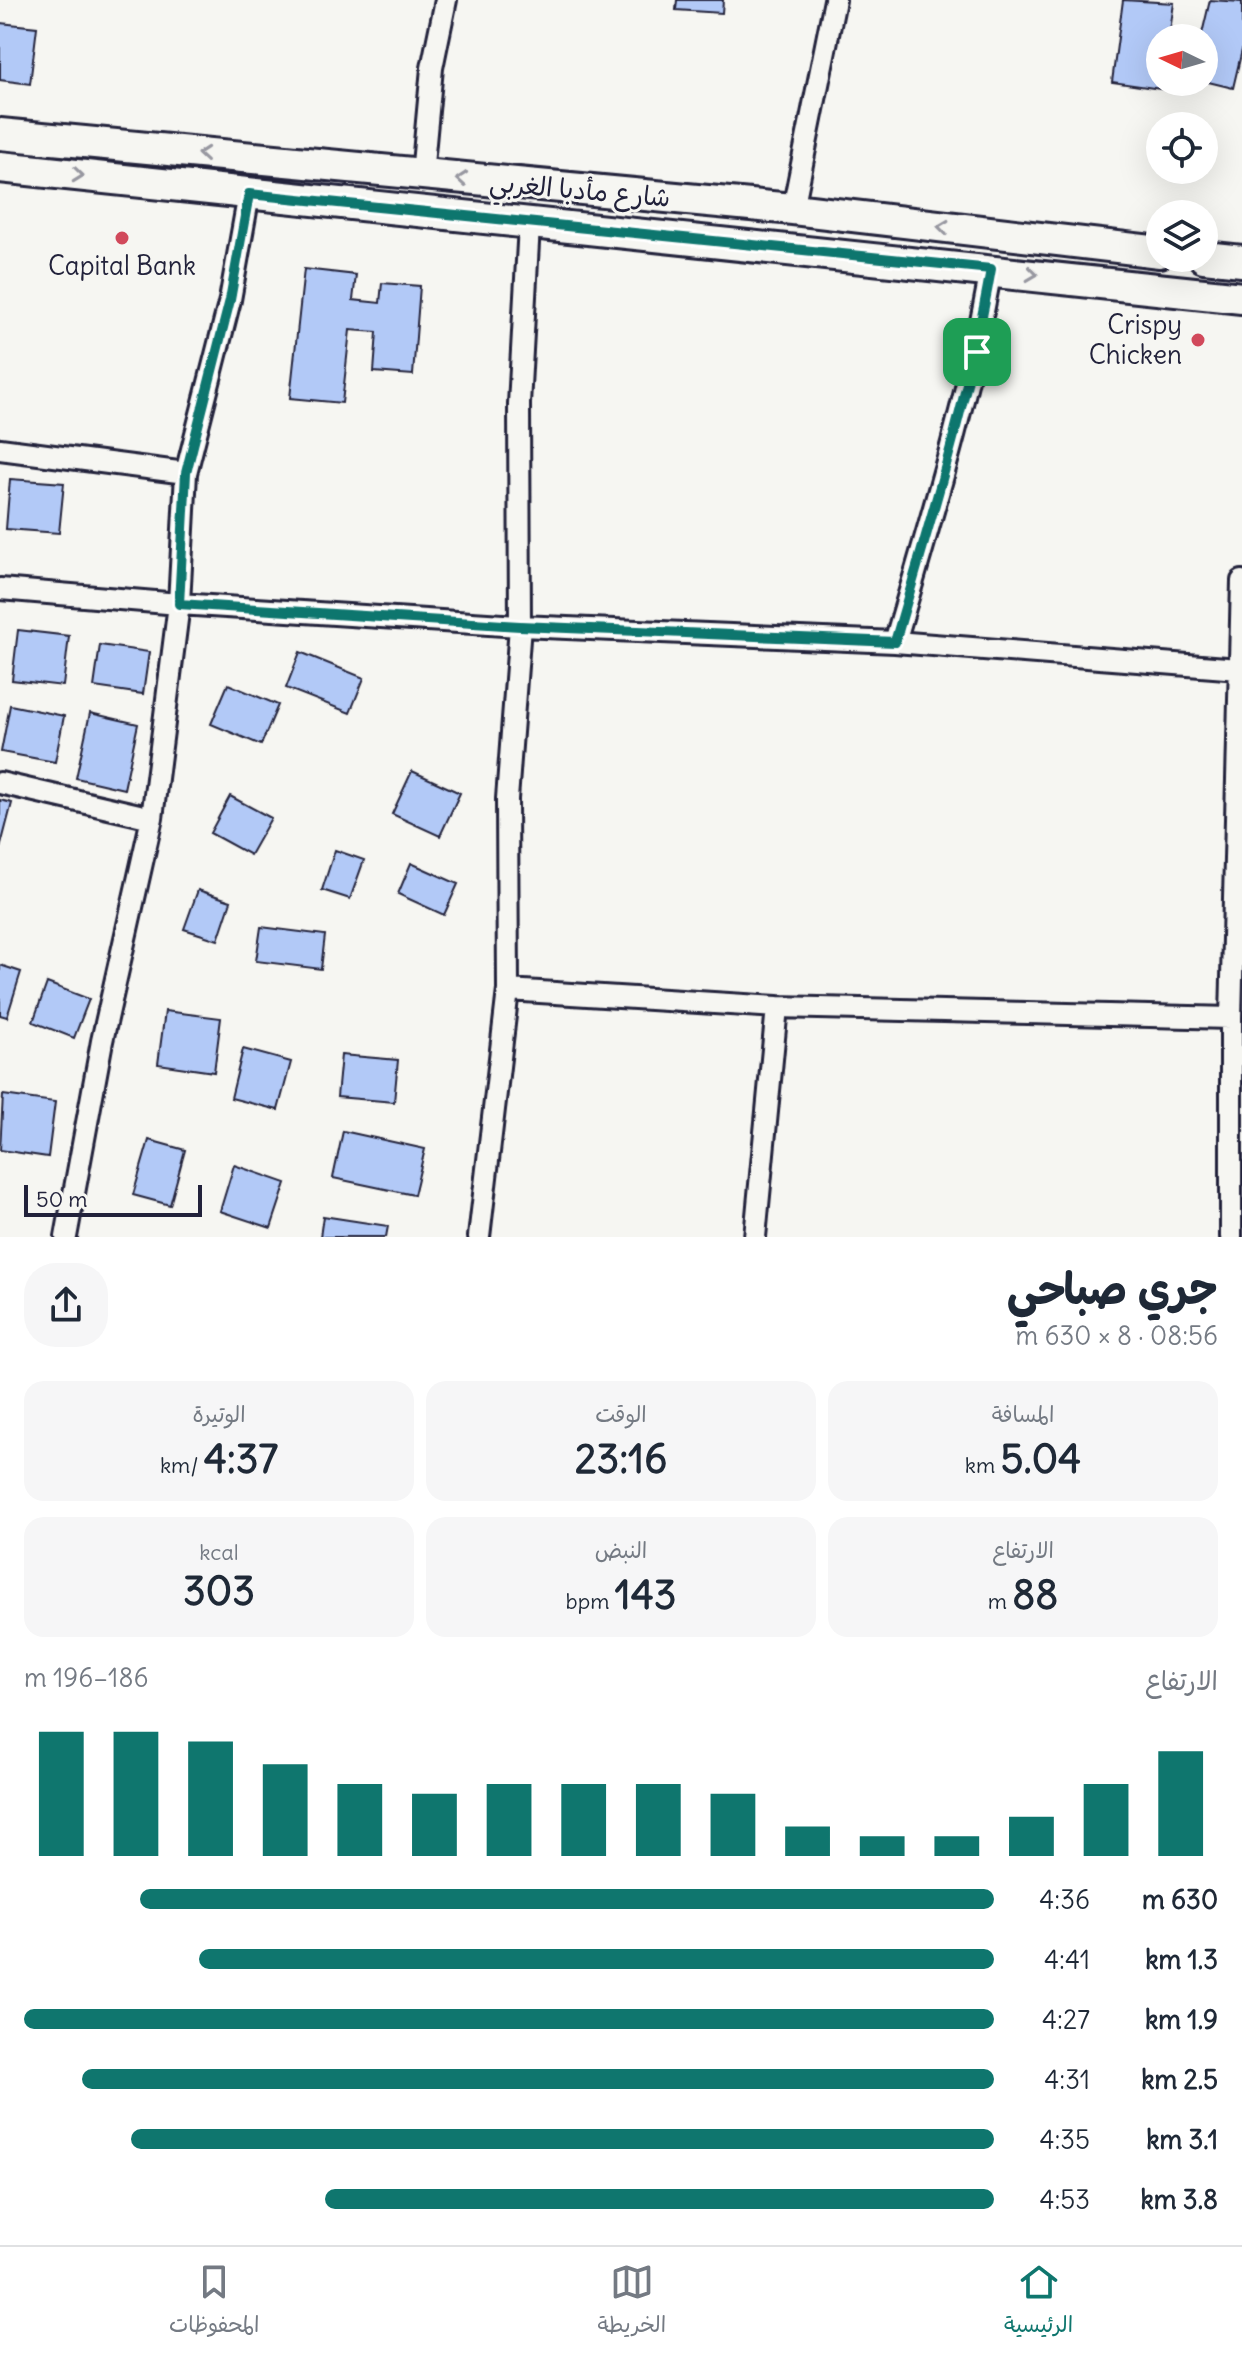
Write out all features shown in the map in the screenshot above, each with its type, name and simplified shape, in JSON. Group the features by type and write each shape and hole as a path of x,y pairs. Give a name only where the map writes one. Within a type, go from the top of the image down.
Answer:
{"main road":[{"name":"شارع مأدبا الغربي","path":"0,134 793,209 1146,250"},
{"name":"شارع مأدبا الغربي","path":"0,167 529,225 991,269 1242,298"},
{"path":"1218,258 1242,261"}],"street":[{"path":"422,175 432,68 446,0"},
{"path":"793,209 835,0"},
{"path":"66,1237 102,1041 152,818 179,604 186,473 230,300 249,194"},
{"path":"479,1237 508,990 507,799 520,626 519,404 529,225"},
{"path":"895,642 958,428 977,352 991,269"},
{"path":"0,449 186,473"},
{"path":"1231,1237 1231,1018 1238,894 1242,581"},
{"path":"0,589 520,626 895,642 1239,669"},
{"path":"0,783 152,818"},
{"path":"508,990 777,1007 1231,1018"},
{"path":"755,1237 777,1007"}],"building":[{"path":"677,0 723,0 722,13 676,10"},
{"path":"1123,0 1174,3 1171,24 1146,24 1146,87 1112,82"},
{"path":"1210,0 1242,2 1242,50 1233,88 1218,84 1218,24 1204,24"},
{"path":"0,23 37,27 30,84 0,80"},
{"path":"304,269 356,275 353,300 380,303 382,283 420,286 413,375 374,372 377,332 350,330 342,403 290,398"},
{"path":"10,479 64,483 59,533 6,529"},
{"path":"18,630 69,636 63,686 12,680"},
{"path":"100,645 149,652 143,694 94,687"},
{"path":"300,652 364,678 350,713 286,688"},
{"path":"228,684 278,705 261,745 211,724"},
{"path":"10,705 64,716 55,762 1,752"},
{"path":"90,713 138,724 124,789 76,778"},
{"path":"412,771 460,793 440,836 392,814"},
{"path":"230,796 271,818 250,855 210,833"},
{"path":"0,800 12,803 0,849"},
{"path":"335,850 364,860 350,899 322,890"},
{"path":"411,863 458,884 444,915 398,894"},
{"path":"198,890 231,901 218,940 184,929"},
{"path":"261,927 325,935 321,969 256,961"},
{"path":"0,965 21,972 7,1017 0,1015"},
{"path":"47,983 89,999 74,1038 33,1022"},
{"path":"165,1011 221,1018 214,1072 158,1064"},
{"path":"243,1049 291,1062 278,1110 231,1098"},
{"path":"341,1055 398,1060 394,1102 337,1097"},
{"path":"3,1095 55,1102 48,1157 0,1150"},
{"path":"343,1131 425,1149 414,1195 333,1178"},
{"path":"149,1140 185,1150 170,1205 133,1195"},
{"path":"234,1165 286,1183 271,1228 220,1211"},
{"path":"323,1216 388,1226 386,1237 320,1237"}],"place":[{"name":"Capital Bank","path":"122,238"},
{"name":"Crispy Chicken","path":"1198,340"}],"route":[{"path":"249,194 529,225 991,269 977,352 895,642 520,626 179,604 186,473 230,300 249,194"}]}
